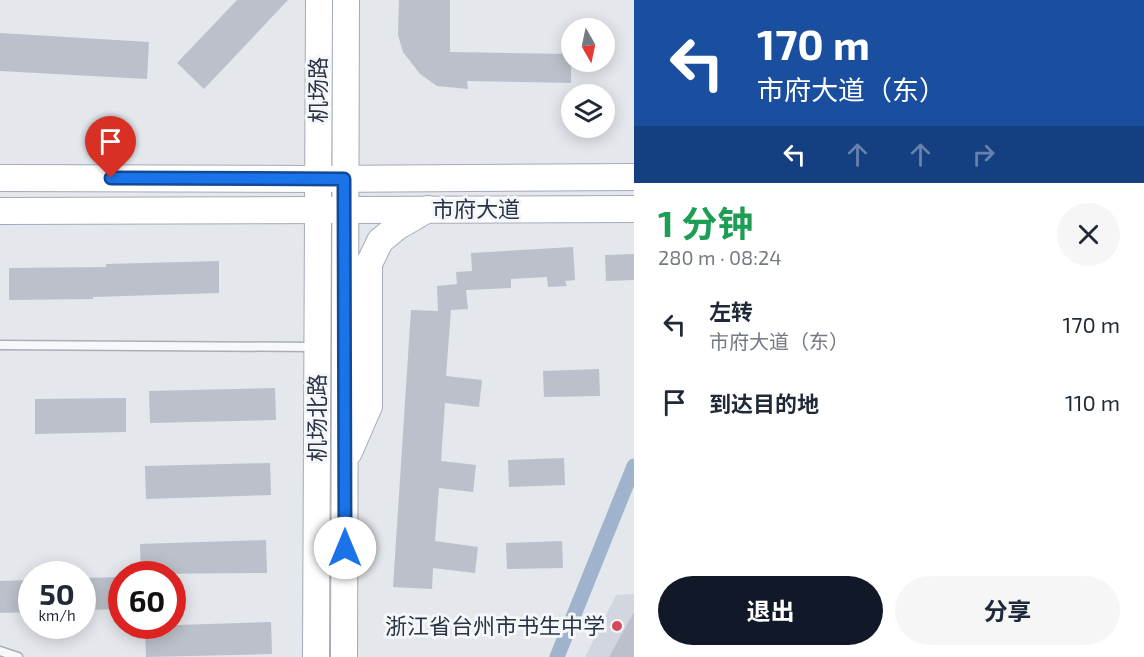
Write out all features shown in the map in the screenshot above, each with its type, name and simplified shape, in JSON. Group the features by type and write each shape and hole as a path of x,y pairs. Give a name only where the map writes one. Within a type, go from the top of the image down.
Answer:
{"main road":[{"name":"机场路","path":"318,179 319,0"},
{"name":"机场路","path":"344,179 346,0"},
{"name":"市府大道","path":"0,178 634,177"},
{"name":"机场北路","path":"316,657 318,179"},
{"name":"机场北路","path":"344,179 344,657"},
{"path":"345,461 369,406 369,264 380,241 397,227 428,209"},
{"name":"市府大道","path":"0,211 634,209"}],"lane":[{"path":"0,345 317,347"},
{"path":"0,651 18,657"}],"shaded area":[{"name":"浙江省台州市书生中学","path":"634,594 634,657 585,657 616,595"}],"building":[{"path":"237,0 288,0 204,89 177,63"},
{"path":"399,0 450,0 450,52 561,54 561,72 571,72 571,83 467,81 468,89 437,86 420,74 403,52 398,35"},
{"path":"0,33 149,42 147,79 0,71"},
{"path":"573,247 575,280 565,281 567,286 548,287 547,277 511,279 511,288 466,290 468,309 451,310 446,376 482,380 479,407 445,403 441,461 476,465 473,492 439,488 435,541 478,547 475,573 433,568 432,589 393,587 411,310 438,311 437,286 457,284 456,272 472,271 471,253"},
{"path":"634,254 634,280 606,281 605,255"},
{"path":"219,261 219,293 9,300 9,268 106,267 106,264"},
{"path":"599,369 600,396 544,397 543,371"},
{"path":"275,388 276,420 150,423 149,391"},
{"path":"126,398 126,432 35,434 35,399"},
{"path":"564,458 565,485 509,487 508,460"},
{"path":"270,463 271,495 146,499 145,466"},
{"path":"266,540 267,573 186,574 186,561 141,561 140,544"},
{"path":"562,541 563,568 507,569 506,543"},
{"path":"108,577 108,609 96,610 96,578"},
{"path":"18,580 18,612 0,613 0,581"},
{"path":"634,612 634,657 609,657"},
{"path":"271,622 272,654 146,657 145,639 186,639 186,625"}],"waterway":[{"path":"557,657 634,466"}],"place":[{"name":"浙江省台州市书生中学","path":"617,626"}],"route":[{"path":"111,178 344,179 345,548"}]}
